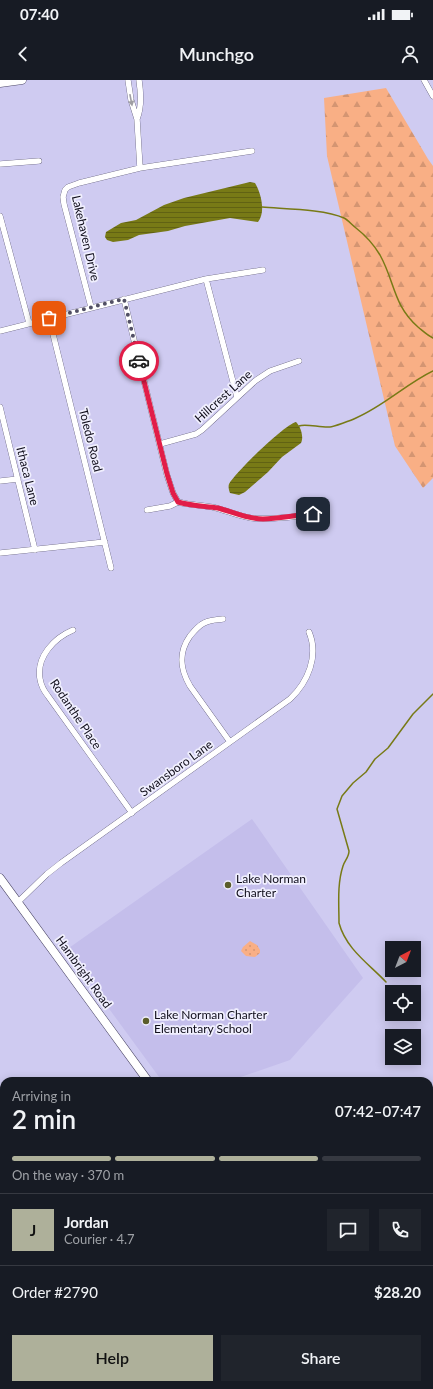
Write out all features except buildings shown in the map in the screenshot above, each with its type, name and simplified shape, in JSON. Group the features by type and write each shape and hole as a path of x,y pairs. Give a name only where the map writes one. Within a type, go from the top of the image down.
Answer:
{"main road":[{"path":"0,83 22,80"},
{"name":"Hambright Road","path":"0,878 145,1077"}],"street":[{"path":"128,80 131,100 137,119 140,168"},
{"path":"137,119 141,106 139,80"},
{"path":"424,80 433,96"},
{"name":"Lakehaven Drive","path":"91,307 64,204 64,193 68,187 140,168 252,151"},
{"path":"0,164 40,161"},
{"path":"0,216 29,323"},
{"path":"0,331 206,279 263,270"},
{"path":"206,279 237,397"},
{"path":"124,299 173,493 178,502"},
{"name":"Toledo Road","path":"49,318 111,568"},
{"name":"Hillcrest Lane","path":"160,444 196,434 246,388 266,374 299,361"},
{"name":"Ithaca Lane","path":"0,410 35,550"},
{"path":"0,481 18,479"},
{"path":"147,510 170,506 178,502 220,509 242,516 263,519 320,513"},
{"path":"0,553 105,542"},
{"path":"222,619 203,624 194,630 182,651 181,664 184,676 190,686 230,742"},
{"name":"Rodanthe Place","path":"73,630 56,640 46,651 39,671 41,683 48,696 132,813"},
{"name":"Swansboro Lane","path":"18,902 47,874 61,863 290,700 301,688 308,673 312,657 312,643 309,632"}],"shaded area":[{"path":"250,182 255,183 262,202 262,213 258,222 230,218 185,226 168,231 139,235 128,240 113,242 107,240 105,237 106,232 121,223 136,220 164,205 184,198"},
{"path":"296,422 302,432 301,443 282,457 268,472 245,492 239,495 230,493 229,484 233,478 281,431"},
{"name":"Lake Norman Charter","path":"252,819 363,978 290,1060 241,1077 159,1077 66,950"}],"green space":[{"path":"386,88 433,166 433,478 423,488 395,446 327,156 324,98"},
{"path":"250,941 257,945 260,950 260,953 255,957 246,956 241,951"}],"waterway":[{"path":"262,207 315,211 336,215 347,220 366,237 380,255 399,302 410,319 433,338"},
{"path":"299,426 330,427 354,419 433,371"},
{"path":"386,982 352,948 342,932 339,923 340,880 343,866 349,851 337,809 342,796 353,783 366,772 375,759 388,748 413,714 433,694"}],"way so far":[{"path":"49,318 124,299 139,361"}],"place":[{"name":"Lake Norman Charter","path":"228,885"},
{"name":"Lake Norman Charter Elementary School","path":"146,1021"}],"route":[{"path":"139,361 167,474 173,493 178,502 211,507 242,516 263,519 313,514"}]}
